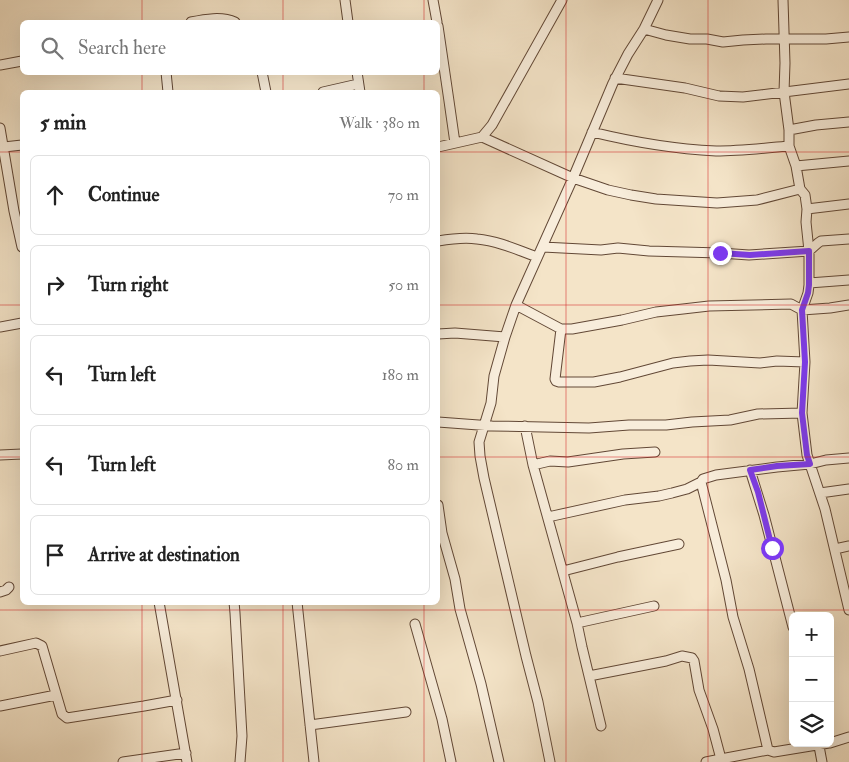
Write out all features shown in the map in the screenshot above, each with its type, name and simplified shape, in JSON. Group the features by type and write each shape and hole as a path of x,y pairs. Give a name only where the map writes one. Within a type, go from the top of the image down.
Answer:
{"street":[{"path":"345,0 348,20"},
{"path":"433,0 436,20"},
{"path":"482,137 492,125 562,0"},
{"path":"550,762 538,702 484,478 479,442 491,403 494,376 504,338 516,306 615,78 644,29 658,0"},
{"path":"783,0 786,63 784,92 789,146 796,166 800,189 805,195 809,251 808,293 802,310 805,362 802,413 807,455 820,493 849,610"},
{"path":"201,20 230,20"},
{"path":"644,29 690,39 707,39 723,42 784,38 849,38"},
{"path":"440,42 455,143"},
{"path":"0,65 20,60"},
{"path":"166,75 168,90"},
{"path":"263,75 266,90"},
{"path":"341,90 359,88 357,75"},
{"path":"615,78 685,88 719,96 743,97 849,84"},
{"path":"789,130 849,122"},
{"path":"0,128 20,238"},
{"path":"592,132 654,145 718,151 789,146"},
{"path":"440,147 482,137 573,178 608,190 656,199 717,203 757,200 800,189"},
{"path":"4,147 20,145"},
{"path":"796,166 849,161"},
{"path":"807,209 849,204"},
{"path":"440,241 476,238 537,257"},
{"path":"543,247 601,250 618,248 664,252 750,255 809,251 821,241 849,239"},
{"path":"809,283 849,280"},
{"path":"516,306 561,329 572,329 656,312 709,306 791,304 802,310 849,305"},
{"path":"0,327 20,323"},
{"path":"561,329 555,378 559,382 594,382 620,377 673,362 708,360 760,363 805,362"},
{"path":"440,334 455,333 504,338"},
{"path":"440,422 492,426 589,428 666,425 730,420 758,414 802,413"},
{"path":"525,426 533,464 577,623 601,726"},
{"path":"533,464 655,452"},
{"path":"0,455 20,454"},
{"path":"548,517 625,500 659,496 687,488 701,482 703,479 716,475 849,458"},
{"path":"750,470 764,515 789,612"},
{"path":"701,482 734,617 772,755"},
{"path":"820,493 849,489"},
{"path":"440,519 448,559 455,579 460,609 481,684 498,762"},
{"path":"563,571 679,544"},
{"path":"835,549 849,546"},
{"path":"0,592 9,587"},
{"path":"124,762 187,757 160,605"},
{"path":"234,605 242,736 240,762"},
{"path":"297,605 314,762"},
{"path":"577,623 654,606"},
{"path":"415,624 442,719 451,762"},
{"path":"0,651 36,643 42,646 62,714 67,718 177,700"},
{"path":"589,676 682,656 692,658 699,690 721,760"},
{"path":"0,706 56,696"},
{"path":"310,725 406,712"},
{"path":"834,741 849,737"},
{"path":"706,762 772,755 811,747"},
{"path":"822,762 824,747"}],"route":[{"path":"720,253 750,255 809,251 809,285 802,310 805,362 802,413 807,455 810,464 750,470 758,492 772,548"}]}
